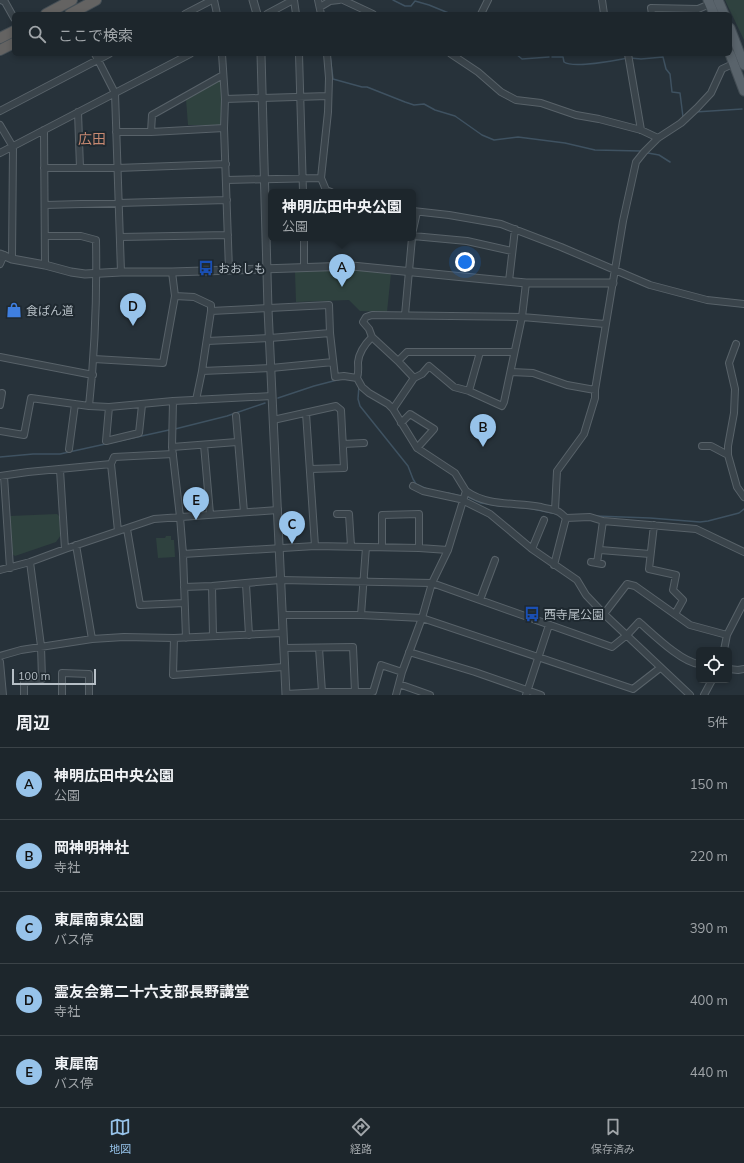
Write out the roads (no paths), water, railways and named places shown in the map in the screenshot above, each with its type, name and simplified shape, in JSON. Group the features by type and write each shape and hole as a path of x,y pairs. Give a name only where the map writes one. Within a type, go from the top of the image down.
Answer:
{"highway":[{"path":"50,12 72,0"},
{"path":"75,12 96,0"},
{"path":"0,38 12,32"},
{"path":"0,50 12,44"}],"main road":[{"path":"712,1 714,12"},
{"path":"712,1 722,12"},
{"path":"732,35 740,63 744,92"},
{"path":"732,56 740,63"}],"street":[{"path":"1,0 5,2 12,14"},
{"path":"189,12 213,0 216,12"},
{"path":"253,0 256,12"},
{"path":"271,12 293,0 296,12"},
{"path":"319,3 339,0"},
{"path":"343,0 369,12"},
{"path":"482,12 488,0"},
{"path":"602,0 604,12"},
{"path":"666,0 666,8"},
{"path":"652,12 651,8 698,9 712,1"},
{"path":"0,153 186,56"},
{"path":"222,56 225,99 224,128 229,270"},
{"path":"261,56 268,308 286,695 322,692 374,692 381,665 402,672"},
{"path":"299,56 303,189"},
{"path":"326,189 321,178 328,112 329,78 327,56"},
{"path":"456,56 478,72 501,92 516,100 541,103 576,115 599,119 641,130 658,138"},
{"path":"628,56 641,130"},
{"path":"0,111 97,57 115,93 120,272"},
{"path":"555,510 557,471 584,434 595,398 605,324 623,221 636,162 658,138 682,123 711,93 722,69 740,63"},
{"path":"152,132 152,115 224,75"},
{"path":"225,99 328,96"},
{"path":"78,112 80,168"},
{"path":"0,125 13,147 12,259"},
{"path":"116,132 152,132 224,128"},
{"path":"44,130 46,236 45,265"},
{"path":"44,168 117,168 226,164"},
{"path":"226,180 321,178"},
{"path":"45,205 227,200"},
{"path":"416,212 449,215 501,224 650,285 707,300 744,304"},
{"path":"509,281 514,229"},
{"path":"120,237 228,235"},
{"path":"46,236 81,236 96,240 97,274 94,359 89,406"},
{"path":"416,237 467,241 512,251"},
{"path":"304,241 304,268"},
{"path":"405,316 412,241"},
{"path":"0,264 2,254 12,259 45,265 71,272 97,274 120,272 172,272 352,266 526,283 613,283"},
{"path":"94,359 163,363 175,296 172,272"},
{"path":"393,409 414,378 422,374 429,366 454,387 469,391 502,406 511,372 522,317 526,283"},
{"path":"175,296 194,297 211,304 207,340 196,400"},
{"path":"211,311 329,305 330,333 335,377 344,376 357,378"},
{"path":"414,378 372,337 369,328 363,322 366,317 372,315 522,317 605,324"},
{"path":"207,340 270,338 330,333"},
{"path":"372,337 361,351 358,361 359,372 357,378 362,387 388,404 393,409 417,448 455,473 466,491 483,500 507,504 527,504 555,510 560,512 566,518 590,517 603,521 696,529 744,552"},
{"path":"736,344 729,363 735,389 734,413 728,446 728,456 737,486 744,498"},
{"path":"398,361 407,352 514,352"},
{"path":"469,391 480,352"},
{"path":"0,357 92,375"},
{"path":"202,371 271,368 333,362"},
{"path":"511,372 533,373 567,384 595,390"},
{"path":"0,405 2,393"},
{"path":"0,431 24,435 31,398 89,406 109,407 173,401 272,396"},
{"path":"173,401 172,447 183,554 186,638"},
{"path":"68,449 75,404"},
{"path":"109,407 106,441 139,433 142,404"},
{"path":"273,420 336,406 341,410 344,468 310,469"},
{"path":"306,413 315,546"},
{"path":"401,423 410,414 434,429 417,448"},
{"path":"236,416 244,512"},
{"path":"172,447 237,442"},
{"path":"343,444 364,443"},
{"path":"204,445 210,514"},
{"path":"702,446 711,446 728,456"},
{"path":"118,531 111,464 114,457 173,454"},
{"path":"10,568 2,476 111,464"},
{"path":"60,470 65,549"},
{"path":"413,486 423,491 460,499 490,514 532,549 577,580 586,595 604,614 686,694"},
{"path":"396,695 398,684 422,618 432,583 448,550 466,491"},
{"path":"0,570 30,562 154,519 278,510"},
{"path":"337,514 349,514 351,546"},
{"path":"382,547 382,515 419,514 419,548"},
{"path":"554,565 566,518"},
{"path":"532,549 544,520"},
{"path":"597,563 603,521"},
{"path":"654,525 648,569 676,575 673,590 683,600 675,614"},
{"path":"126,529 140,605 184,603"},
{"path":"76,545 92,639"},
{"path":"183,554 315,546 448,550"},
{"path":"361,615 366,547"},
{"path":"600,550 650,554"},
{"path":"480,600 495,560"},
{"path":"24,695 24,682 42,679 41,646 30,562"},
{"path":"184,587 246,584 280,580 432,583 612,647 639,622 658,639 684,658 696,664"},
{"path":"246,584 249,635"},
{"path":"604,614 627,584 635,586 690,625 727,635"},
{"path":"212,586 213,636"},
{"path":"725,647 727,635 744,602"},
{"path":"282,615 361,615 422,618 633,689 660,668"},
{"path":"527,693 549,625"},
{"path":"0,656 41,646 93,640 92,639 124,637 186,638 283,633"},
{"path":"174,638 173,675 284,667"},
{"path":"284,648 353,646 355,692"},
{"path":"319,648 322,692"},
{"path":"409,652 475,672 527,693 541,695"},
{"path":"0,662 3,695"},
{"path":"732,669 744,669"},
{"path":"62,695 62,673 89,674 89,695"},
{"path":"704,695 710,683"},
{"path":"398,684 430,695"}],"waterway":[{"path":"393,0 405,6 411,6 415,1 446,12"},
{"path":"330,56 333,79 367,87 414,105 424,104 435,110 455,116 482,135 494,140 518,137 565,143 595,150 641,151"},
{"path":"518,56 522,59 549,57"},
{"path":"552,57 563,57 564,62 576,65 628,58"},
{"path":"630,58 641,59 663,57 666,69 670,74 672,92 680,93 683,117"},
{"path":"695,112 742,109"},
{"path":"648,153 659,155 670,162"},
{"path":"278,398 341,379"},
{"path":"359,386 358,399 360,406 408,466 416,484 427,489"},
{"path":"175,429 227,416 265,403"},
{"path":"0,457 33,454 60,454 169,430"},
{"path":"448,493 460,496"},
{"path":"468,497 481,503 500,506"},
{"path":"528,508 557,514"},
{"path":"595,516 700,522 739,513 744,509"}],"place":[{"name":"おおしも","path":"206,268"},
{"name":"神明広田中央公園","path":"342,287"},
{"name":"食ぱん道","path":"14,310"},
{"name":"霊友会第二十六支部長野講堂","path":"133,326"},
{"name":"岡神明神社","path":"483,447"},
{"name":"東犀南","path":"196,520"},
{"name":"東犀南東公園","path":"292,544"},
{"name":"西寺尾公園","path":"532,614"}],"district":[{"name":"広田","path":"92,139"}]}
